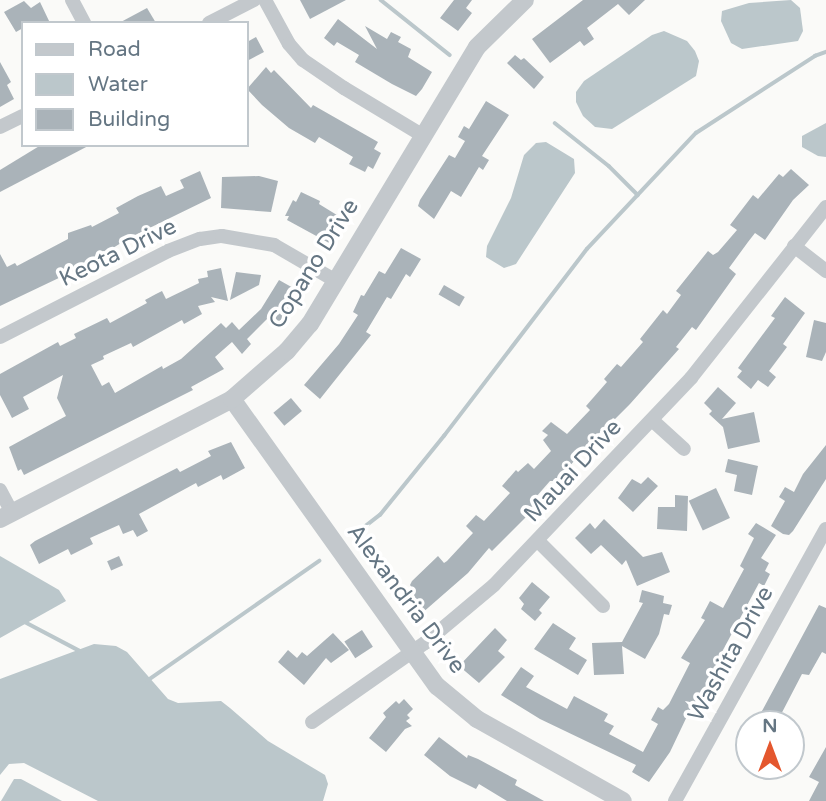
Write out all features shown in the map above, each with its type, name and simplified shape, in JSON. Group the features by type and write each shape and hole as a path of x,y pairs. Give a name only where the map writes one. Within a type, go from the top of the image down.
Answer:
{"street":[{"path":"72,0 83,21"},
{"path":"213,21 254,0"},
{"path":"265,0 289,44 303,60 344,89 422,135"},
{"name":"Copano Drive","path":"6,516 232,399 287,351 310,324 477,47 525,0"},
{"path":"0,127 21,117"},
{"name":"Mauai Drive","path":"312,722 471,607 538,541 691,377 826,207"},
{"name":"Keota Drive","path":"0,337 168,251 200,239 222,236 274,245 336,281"},
{"path":"794,246 826,271"},
{"name":"Alexandria Drive","path":"232,399 437,686 477,719 623,801"},
{"path":"652,420 684,449"},
{"path":"0,490 6,516"},
{"name":"Washita Drive","path":"675,801 826,529"},
{"path":"538,541 603,607"}],"water":[{"path":"791,0 800,8 803,31 798,41 742,49 731,43 721,21 722,11 749,3"},
{"path":"664,31 687,41 695,51 699,61 696,76 612,129 595,127 583,116 576,102 576,92 584,81 652,35"},
{"path":"826,123 826,157 818,156 802,147 802,136"},
{"path":"546,142 574,159 575,173 516,264 504,268 486,257 487,246 511,198 524,155 536,143"},
{"path":"0,556 59,590 66,601 0,638"},
{"path":"94,644 116,646 127,652 168,699 178,703 221,701 268,741 325,775 328,784 323,801 98,801 24,763 9,764 0,775 0,679"},
{"path":"14,779 21,779 62,801 1,801"}],"building":[{"path":"300,0 346,0 310,19"},
{"path":"454,0 472,0 466,8 472,13 458,31 440,18"},
{"path":"583,0 645,0 629,15 618,4 587,28 594,39 584,46 580,41 550,63 532,39"},
{"path":"24,1 31,8 40,2 49,21 21,21 21,29 16,32 4,12"},
{"path":"147,8 155,21 123,21"},
{"path":"338,19 377,49 365,26 387,39 391,32 401,37 398,42 411,49 408,57 432,72 416,96 355,62 359,55 337,42 334,46 324,38"},
{"path":"256,37 264,52 248,60 248,41"},
{"path":"515,55 521,60 524,58 544,77 534,89 507,63"},
{"path":"0,62 11,82 7,85 14,99 0,107"},
{"path":"266,67 271,73 274,70 311,108 313,105 378,142 374,149 381,153 373,169 368,166 365,172 349,164 353,157 319,137 315,143 289,128 262,105 248,88"},
{"path":"486,101 509,115 482,156 489,160 483,170 479,167 461,197 451,191 434,219 418,206 420,200 449,155 455,158 465,141 458,137 464,126 469,129"},
{"path":"38,147 86,147 0,192 0,170"},
{"path":"791,169 809,185 793,200 765,240 755,233 729,268 736,274 696,330 692,327 676,347 679,349 630,404 613,418 556,481 550,481 536,497 541,501 531,512 492,551 489,548 468,573 421,614 408,598 412,595 409,592 413,589 410,585 412,581 438,556 444,563 447,561 473,533 466,526 476,515 484,521 510,493 502,486 516,470 518,472 528,463 534,469 551,451 543,440 548,435 542,431 551,422 567,434 590,410 586,406 607,382 604,379 617,364 621,367 643,342 640,339 663,310 667,314 681,295 676,291 708,251 713,255 718,252 737,230 730,225 753,195 758,199 779,174 783,177"},
{"path":"200,171 211,198 129,238 84,266 0,306 0,254 7,267 15,263 17,266 68,239 68,233 91,225 92,227 119,213 116,208 138,196 161,186 166,196 184,188 180,180"},
{"path":"259,176 278,181 271,212 221,208 222,177"},
{"path":"301,192 320,201 319,204 345,220 331,244 287,220 289,216 285,216 293,200 296,202"},
{"path":"401,248 421,259 410,277 406,274 391,299 387,297 366,332 371,335 320,399 304,385 339,344 358,315 353,312 361,295 364,296 379,271 385,274"},
{"path":"221,268 228,301 211,297 215,302 198,306 202,314 184,324 182,320 133,347 131,343 103,356 104,359 91,365 102,386 109,382 115,393 162,366 163,369 181,359 221,323 226,328 232,322 239,330 261,309 279,280 295,289 293,295 298,299 279,322 270,316 247,339 251,344 242,354 232,342 215,357 224,369 191,387 193,390 24,475 21,469 18,471 9,447 66,416 57,398 63,375 23,397 29,409 12,418 0,395 0,374 58,342 60,346 76,338 74,334 107,318 110,323 147,303 145,300 162,291 166,299 199,283 198,279 208,277 207,271"},
{"path":"236,272 261,275 259,285 230,300"},
{"path":"444,285 465,297 459,307 438,295"},
{"path":"785,297 805,313 783,344 787,347 769,371 776,377 768,387 758,380 751,389 737,377 742,371 738,368 775,318 771,316"},
{"path":"814,320 826,323 826,352 822,361 806,357"},
{"path":"718,387 736,403 722,419 754,412 760,442 728,449 723,427 709,414 712,411 704,403"},
{"path":"291,398 302,411 284,426 273,413"},
{"path":"231,442 245,468 223,480 221,475 198,487 196,483 139,514 148,531 137,537 133,530 123,534 119,525 90,538 93,544 71,555 68,549 39,564 30,545 35,541 177,468 180,472 211,456 208,451"},
{"path":"826,445 826,479 793,531 789,535 783,534 771,526 785,501 779,497 785,487 794,492 803,474"},
{"path":"728,459 758,466 752,495 734,491 737,475 725,472"},
{"path":"648,477 658,486 633,512 618,498 632,479 641,484"},
{"path":"716,488 730,518 703,531 689,501"},
{"path":"675,495 688,496 687,531 657,529 658,507 675,507"},
{"path":"604,519 643,557 662,552 670,572 637,586 626,560 622,565 601,545 591,554 575,538 590,523 595,529"},
{"path":"756,523 776,535 761,558 769,563 765,571 770,574 764,586 759,583 716,663 718,665 695,712 690,710 670,752 649,782 632,772 636,765 540,719 501,695 521,667 534,676 526,687 567,709 574,696 608,714 604,721 614,726 609,734 643,752 658,724 651,720 658,707 663,710 669,704 690,663 681,658 705,620 701,618 710,601 723,608 744,569 740,566 754,538 748,534"},
{"path":"119,556 123,565 111,570 107,561"},
{"path":"532,582 550,597 539,610 542,613 535,621 521,609 524,604 519,598"},
{"path":"642,590 664,596 663,603 672,605 669,615 664,614 659,634 645,659 622,646 624,674 594,675 592,643 622,642 643,603 639,602"},
{"path":"819,605 826,608 826,654 822,652 809,675 802,674 783,710 763,710"},
{"path":"553,623 576,638 569,649 587,660 578,675 534,649"},
{"path":"495,628 507,640 498,651 505,657 479,683 459,666"},
{"path":"362,630 373,647 355,658 344,641"},
{"path":"333,633 349,650 331,663 326,658 304,685 278,662 288,650 297,658 302,652 307,656"},
{"path":"404,699 413,709 407,715 410,718 406,721 412,726 405,729 386,752 369,738 386,717 383,713 396,701 399,704"},
{"path":"439,737 467,758 468,755 478,759 517,780 515,785 544,801 507,801 479,784 476,789 450,776 424,755"},
{"path":"826,747 826,801 809,801 819,782 809,777"}],"waterway":[{"path":"381,0 450,55"},
{"path":"358,532 380,515 444,436 587,249 696,133 815,56 826,52"},
{"path":"555,123 609,166 638,195"},
{"path":"147,681 319,561"},
{"path":"25,622 80,651"}]}
